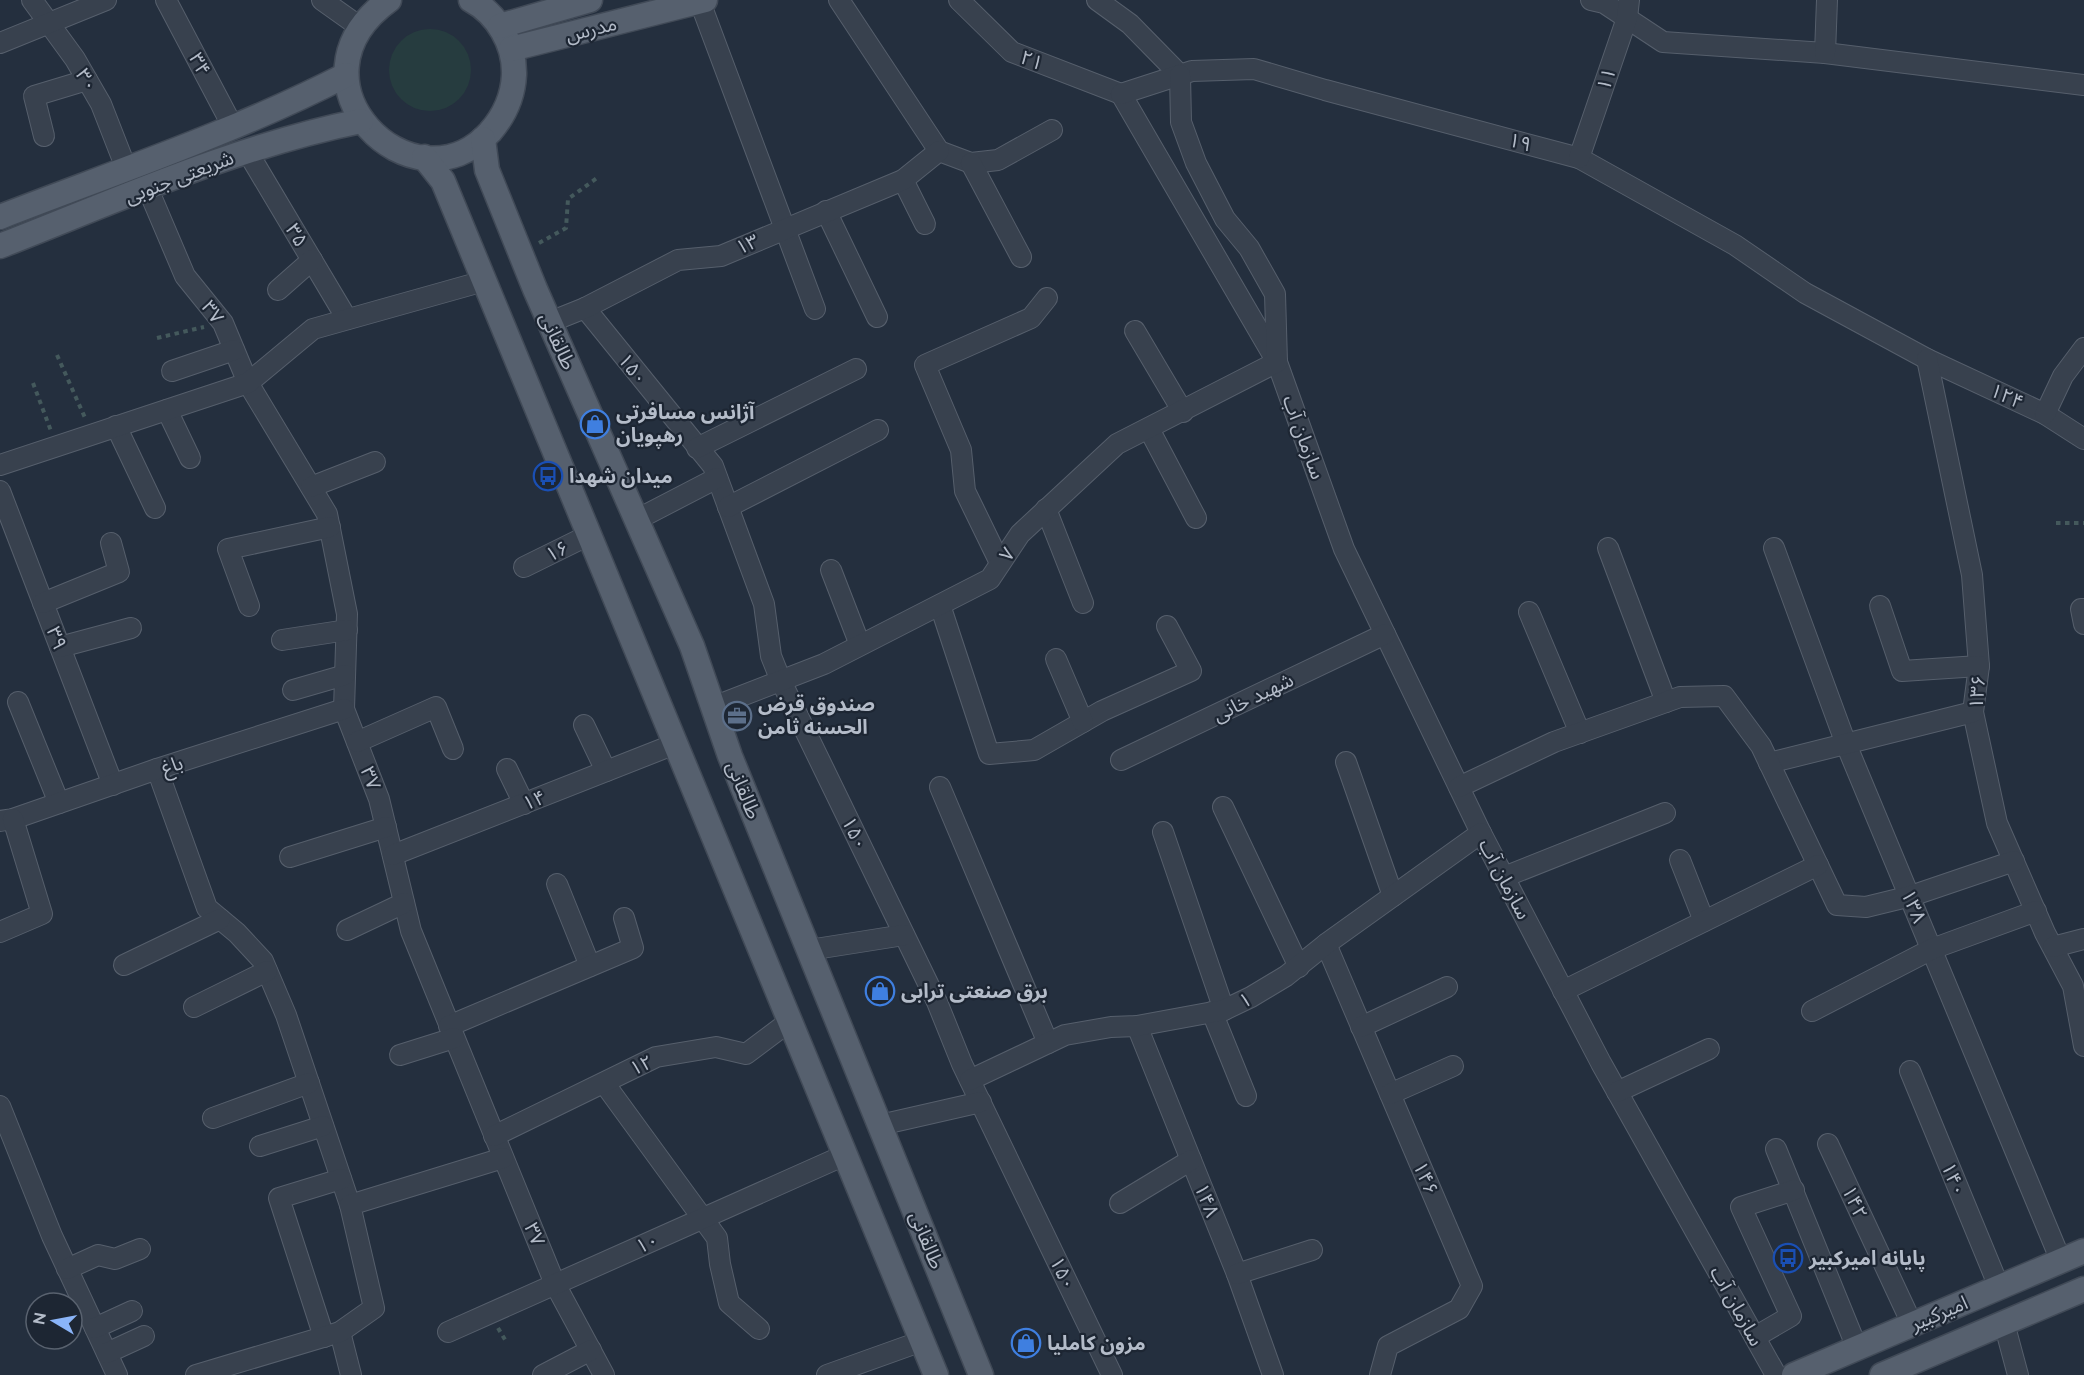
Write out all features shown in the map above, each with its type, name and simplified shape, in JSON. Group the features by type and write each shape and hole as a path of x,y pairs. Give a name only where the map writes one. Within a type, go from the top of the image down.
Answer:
{"main road":[{"path":"359,0 360,27"},
{"path":"389,0 374,11 360,27 350,50 346,75 351,99 361,121 378,139 400,152 424,157 456,153 483,139 500,120 511,98 514,74 511,49 500,26 485,10 471,0"},
{"name":"مدرس","path":"500,26 590,0"},
{"name":"مدرس","path":"511,49 702,1"},
{"name":"شریعتی جنوبی","path":"0,217 233,127 291,103 346,75"},
{"name":"شریعتی جنوبی","path":"0,246 247,151 306,132 361,121"},
{"name":"طالقانی","path":"483,139 487,170 550,322 692,646 730,756 981,1375"},
{"path":"424,157 443,181 922,1341 929,1372"},
{"name":"امیرکبیر","path":"1794,1375 2084,1251"},
{"name":"امیرکبیر","path":"1881,1375 2084,1289"}],"street":[{"name":"۳۰","path":"32,0 101,104 126,168"},
{"path":"0,43 106,0"},
{"name":"۳۴","path":"166,0 233,127"},
{"path":"322,0 360,27"},
{"path":"839,0 939,151 971,164 998,160 1052,130"},
{"name":"۲۱","path":"959,0 1012,52 1121,94"},
{"path":"1096,0 1130,24 1179,75"},
{"path":"1591,0 1628,9 1663,42 1825,53 2084,85"},
{"path":"1825,53 1827,0"},
{"path":"702,1 814,309"},
{"name":"۱۱","path":"1579,158 1628,9"},
{"name":"۱۹","path":"1121,94 1192,70 1254,69 1579,158 1735,245 1805,293 1927,359"},
{"name":"سازمان آب","path":"1179,75 1181,122 1196,164 1225,219 1249,248 1275,294 1277,362"},
{"path":"44,136 34,96 87,80"},
{"name":"سازمان آب","path":"1121,94 1277,362 1344,549 1481,833 1617,1092 1776,1375"},
{"name":"۳۵","path":"247,151 347,319"},
{"name":"۱۳","path":"550,322 585,308 678,260 721,256 783,228 903,180 939,151"},
{"path":"971,164 1020,257"},
{"path":"903,180 925,224"},
{"name":"۳۷","path":"148,189 185,276 223,322 248,383 327,514 347,614 344,709 379,799 411,931 555,1284 604,1375"},
{"path":"826,211 877,317"},
{"path":"278,290 312,260"},
{"path":"0,465 248,383 313,329 484,280"},
{"path":"1000,563 965,491 961,450 925,365 1031,318 1047,298"},
{"name":"۱۵۰","path":"585,308 713,466 764,604 771,656 781,681 1112,1375"},
{"path":"1135,332 1183,412"},
{"path":"2045,414 2063,376 2084,348"},
{"path":"172,371 234,350"},
{"name":"۱۲۴","path":"1927,359 2045,414 2084,439"},
{"name":"۱۳۶","path":"1927,359 1972,575 1979,666 1973,712 1997,823 2052,946 2073,986 2084,1046"},
{"name":"۷","path":"713,707 824,664 990,579 1020,534 1117,444 1277,362"},
{"path":"697,448 856,369"},
{"path":"167,410 190,458"},
{"path":"116,426 155,508"},
{"path":"1149,429 1196,518"},
{"path":"728,507 878,430"},
{"path":"311,487 375,462"},
{"path":"636,520 717,478"},
{"name":"۳۹","path":"0,491 113,785"},
{"path":"1046,509 1083,603"},
{"path":"249,606 228,549 330,527"},
{"name":"۱۶","path":"524,567 589,535"},
{"path":"43,603 119,572 111,543"},
{"path":"1608,548 1666,702"},
{"name":"۱۳۸","path":"1774,548 1846,744 2061,1261"},
{"path":"831,570 860,645"},
{"path":"940,604 989,754 1034,750 1083,722 1191,671 1167,626"},
{"path":"1880,606 1902,671 1979,666"},
{"path":"2084,609 2081,609 2084,624"},
{"path":"1529,612 1580,733"},
{"path":"60,647 131,628"},
{"path":"282,640 347,630"},
{"name":"شهید خانی","path":"1121,760 1385,634"},
{"path":"1056,659 1083,722"},
{"path":"293,690 345,675"},
{"path":"1459,787 1554,742 1680,697 1724,696 1761,746 1837,904 1866,907 1911,896 2014,861"},
{"path":"18,702 59,803"},
{"path":"357,742 436,708 453,749"},
{"name":"باغ","path":"7,820 344,709"},
{"path":"1769,763 1973,712"},
{"path":"584,725 606,771"},
{"name":"۱۴","path":"393,855 675,744"},
{"path":"1346,762 1393,896"},
{"path":"157,769 207,908 263,961 286,1015 350,1205 374,1308 332,1335 196,1375"},
{"path":"507,769 524,804"},
{"path":"940,786 1048,1043"},
{"path":"1223,807 1299,967"},
{"path":"1504,878 1665,813"},
{"path":"0,932 42,914 7,820"},
{"path":"290,857 386,827"},
{"path":"1163,832 1246,1096"},
{"name":"۱","path":"970,1080 1065,1035 1111,1027 1137,1026 1218,1011 1251,997 1299,967 1326,944 1481,833"},
{"path":"1680,860 1704,921"},
{"path":"1563,991 1818,865"},
{"path":"557,884 590,966"},
{"path":"347,930 404,903"},
{"path":"1812,1011 1932,949 2036,911"},
{"path":"400,1055 633,948 624,918"},
{"path":"124,965 220,919"},
{"path":"809,950 904,935"},
{"path":"2052,946 2084,939"},
{"name":"۱۴۶","path":"1326,944 1473,1286 1459,1309 1388,1346 1380,1375"},
{"path":"194,1007 267,971"},
{"path":"1361,1027 1447,987"},
{"name":"۱۲","path":"494,1136 656,1057 716,1047 746,1054 790,1021"},
{"name":"۱۴۸","path":"1137,1026 1237,1274 1274,1375"},
{"path":"1617,1092 1709,1049"},
{"path":"1390,1094 1453,1066"},
{"name":"۱۴۰","path":"1910,1071 1999,1287"},
{"path":"213,1118 309,1083"},
{"path":"604,1083 717,1238 729,1303 759,1329"},
{"path":"880,1125 981,1102"},
{"path":"0,1106 68,1269 117,1375"},
{"path":"260,1146 323,1126"},
{"name":"۱۴۲","path":"1828,1144 1912,1324"},
{"path":"1776,1149 1857,1348"},
{"name":"۱۰","path":"448,1332 845,1155"},
{"path":"350,1205 503,1158"},
{"path":"1120,1203 1191,1160"},
{"path":"341,1179 279,1198 332,1335 351,1375"},
{"path":"1755,1337 1791,1316 1741,1207 1794,1190"},
{"path":"68,1269 98,1255 115,1259 140,1249"},
{"path":"1237,1274 1312,1251"},
{"path":"95,1328 132,1311"},
{"path":"2004,1323 2018,1375"},
{"path":"107,1353 144,1336"},
{"path":"827,1375 922,1341"},
{"path":"543,1375 591,1350"}],"path":[{"path":"521,254 566,228 568,199 597,178"},
{"path":"157,338 223,322"},
{"path":"57,355 92,434"},
{"path":"33,383 57,446"},
{"path":"2056,524 2084,523"}],"green space":[{"path":"422,29 438,29 453,36 464,47 471,62 468,86 459,99 438,111 422,111 407,104 396,93 389,78 389,62 396,47 407,36"}],"place":[{"name":"آژانس مسافرتی رهپویان","path":"595,424"},
{"name":"میدان شهدا","path":"548,476"},
{"name":"صندوق قرض الحسنه ثامن","path":"737,716"},
{"name":"برق صنعتی ترابی","path":"880,991"},
{"name":"پایانه امیرکبیر","path":"1788,1258"},
{"name":"مزون کاملیا","path":"1026,1343"}]}
